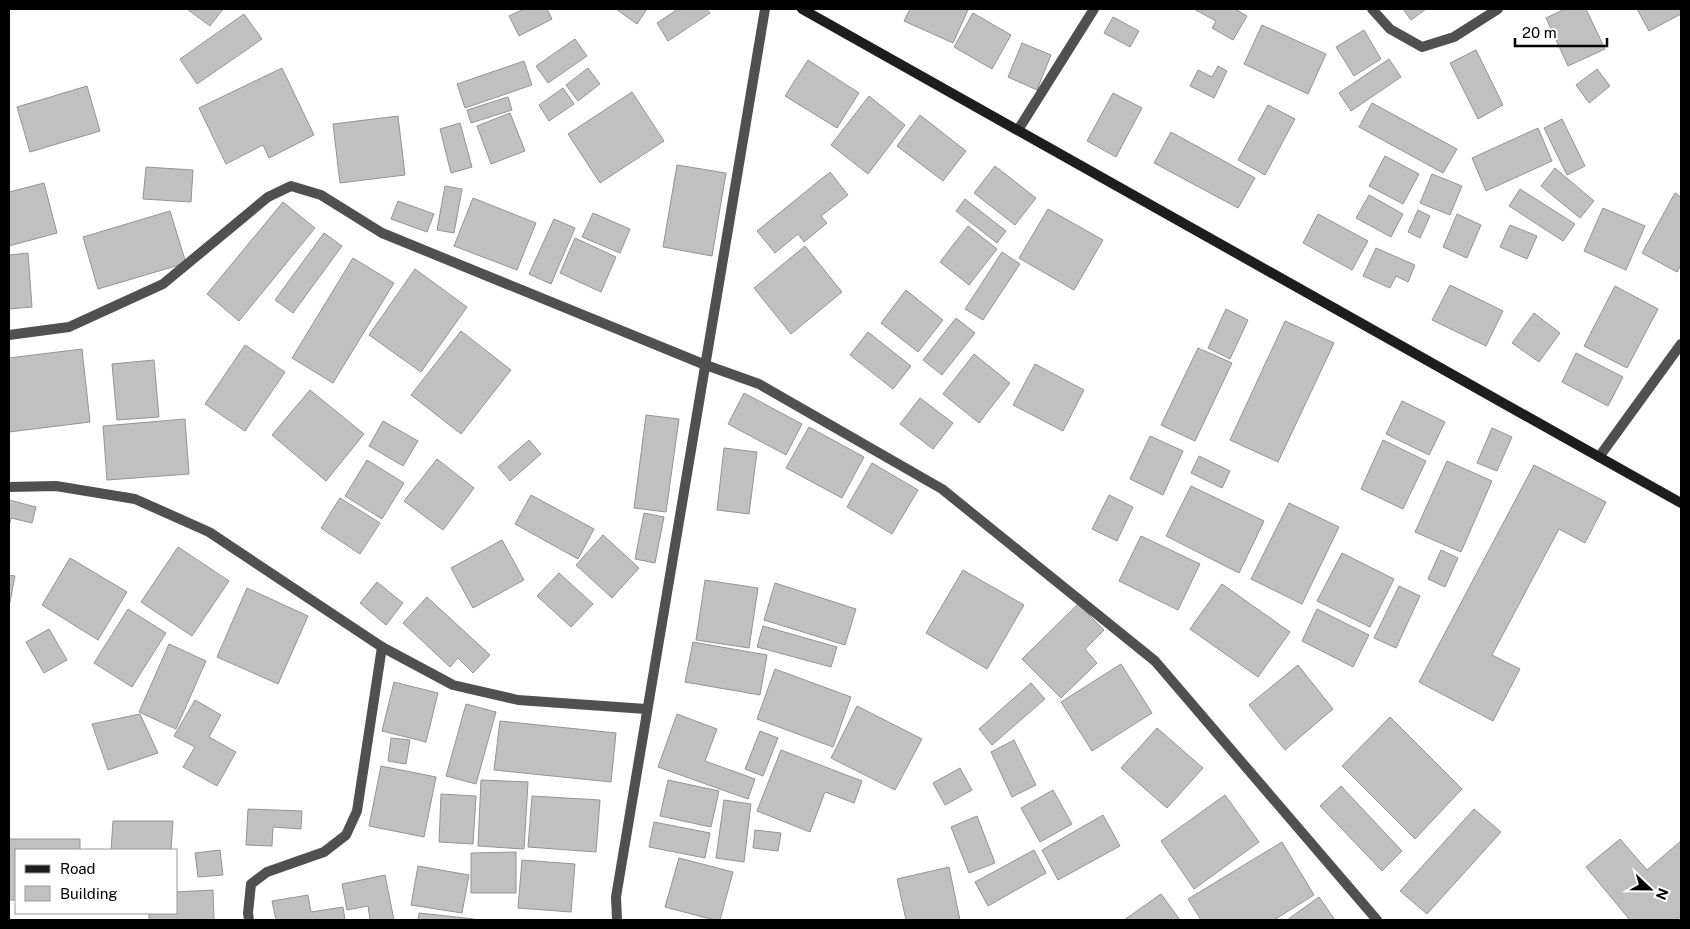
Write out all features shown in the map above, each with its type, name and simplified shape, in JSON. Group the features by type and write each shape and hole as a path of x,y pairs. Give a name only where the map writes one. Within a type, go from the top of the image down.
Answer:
{"street":[{"path":"617,920 616,897 646,709 703,364 765,9"},
{"path":"802,9 1681,503"},
{"path":"1018,130 1094,9"},
{"path":"1372,9 1390,29 1422,47 1454,37 1498,9"},
{"path":"9,335 69,327 162,284 268,198 291,186 321,196 382,233 703,364 759,384 942,488 1155,661 1377,920"},
{"path":"1599,456 1681,344"},
{"path":"9,487 56,486 135,499 209,532 382,647 453,685 518,700 646,709"},
{"path":"250,920 248,914 251,884 267,872 324,852 346,835 357,811 382,647"}],"building":[{"path":"187,9 223,9 210,26"},
{"path":"524,9 547,9 552,19 519,36 509,16"},
{"path":"616,9 647,9 637,24"},
{"path":"678,9 707,9 710,13 668,41 657,23"},
{"path":"910,9 968,10 953,43 904,21"},
{"path":"1194,9 1235,9 1247,16 1233,40 1212,28 1216,21"},
{"path":"1403,9 1426,9 1411,20"},
{"path":"1565,9 1586,9 1605,49 1568,66 1546,18"},
{"path":"1637,9 1681,9 1681,14 1649,31"},
{"path":"973,13 1011,35 992,69 954,47"},
{"path":"244,14 262,39 197,84 180,59"},
{"path":"1113,17 1139,31 1130,47 1104,33"},
{"path":"1262,25 1326,54 1308,94 1244,64"},
{"path":"1364,30 1381,59 1354,76 1336,47"},
{"path":"575,39 587,56 548,83 536,66"},
{"path":"1022,43 1051,55 1037,90 1008,77"},
{"path":"1476,50 1503,105 1478,119 1450,63"},
{"path":"1389,59 1401,77 1351,111 1339,93"},
{"path":"808,60 859,93 837,128 785,96"},
{"path":"524,61 532,85 465,108 457,84"},
{"path":"1218,66 1227,71 1214,98 1190,86 1198,70 1212,77"},
{"path":"282,68 314,135 269,158 263,145 226,164 199,108"},
{"path":"588,68 600,84 578,101 566,85"},
{"path":"1597,69 1610,86 1589,103 1576,85"},
{"path":"87,86 100,131 30,152 17,107"},
{"path":"563,88 574,104 549,121 539,105"},
{"path":"632,92 664,141 600,183 568,134"},
{"path":"1113,93 1142,108 1116,157 1087,141"},
{"path":"869,96 905,125 868,174 831,145"},
{"path":"508,97 512,110 471,123 467,110"},
{"path":"1372,103 1457,149 1443,173 1359,127"},
{"path":"1268,105 1295,119 1265,175 1238,160"},
{"path":"510,113 525,151 491,164 477,126"},
{"path":"920,115 966,151 943,181 897,146"},
{"path":"398,116 405,175 340,183 333,124"},
{"path":"1562,119 1585,166 1567,175 1544,128"},
{"path":"460,123 472,167 451,173 440,129"},
{"path":"1538,128 1552,161 1486,191 1472,158"},
{"path":"1171,132 1255,178 1238,208 1154,163"},
{"path":"1385,156 1419,174 1403,204 1369,186"},
{"path":"677,165 726,173 712,256 663,247"},
{"path":"995,166 1036,198 1015,225 974,193"},
{"path":"146,167 193,170 191,202 143,199"},
{"path":"1555,168 1594,201 1580,218 1541,186"},
{"path":"830,172 848,195 821,216 827,223 804,242 798,234 775,253 757,231"},
{"path":"1432,174 1462,186 1450,215 1420,203"},
{"path":"44,183 57,233 9,246 9,192"},
{"path":"445,186 462,189 454,233 437,230"},
{"path":"1520,189 1575,224 1563,241 1509,206"},
{"path":"1675,193 1681,197 1681,265 1677,272 1642,253"},
{"path":"1369,195 1403,214 1391,237 1356,218"},
{"path":"473,198 536,223 517,270 454,246"},
{"path":"965,199 1006,231 997,243 956,211"},
{"path":"398,201 434,214 427,232 391,219"},
{"path":"283,202 315,228 239,321 207,294"},
{"path":"1603,208 1645,226 1626,270 1584,251"},
{"path":"1048,209 1103,240 1074,290 1019,258"},
{"path":"1418,210 1430,216 1420,238 1408,232"},
{"path":"170,211 186,263 98,289 83,237"},
{"path":"593,213 630,229 620,253 582,237"},
{"path":"1318,214 1368,241 1352,270 1303,243"},
{"path":"1457,214 1481,225 1467,258 1443,247"},
{"path":"554,219 575,228 551,284 529,274"},
{"path":"1510,225 1537,236 1527,259 1500,247"},
{"path":"968,226 997,249 969,285 940,262"},
{"path":"324,233 342,246 293,313 275,300"},
{"path":"575,238 616,257 601,292 560,273"},
{"path":"805,246 842,292 791,334 754,288"},
{"path":"1376,248 1415,265 1408,282 1396,276 1390,288 1363,276"},
{"path":"1002,252 1020,264 983,320 965,309"},
{"path":"28,253 32,307 9,309 9,255"},
{"path":"353,258 394,283 333,383 292,358"},
{"path":"415,269 467,307 421,372 369,335"},
{"path":"1450,285 1503,311 1486,346 1432,320"},
{"path":"1615,286 1658,309 1627,368 1584,346"},
{"path":"906,290 943,320 918,352 881,323"},
{"path":"1226,309 1248,320 1230,359 1208,348"},
{"path":"1534,313 1560,333 1539,362 1512,343"},
{"path":"956,318 975,333 942,375 923,360"},
{"path":"1285,321 1334,343 1278,462 1230,440"},
{"path":"461,331 511,370 461,434 411,395"},
{"path":"868,332 911,366 893,389 850,355"},
{"path":"245,345 285,372 245,431 205,404"},
{"path":"1198,348 1232,363 1195,441 1161,425"},
{"path":"82,349 90,422 9,432 9,358"},
{"path":"1576,353 1623,377 1608,406 1562,382"},
{"path":"974,354 1010,383 979,423 943,394"},
{"path":"154,360 159,417 117,420 112,364"},
{"path":"1035,364 1084,390 1063,431 1013,405"},
{"path":"310,390 364,434 326,481 272,435"},
{"path":"744,393 802,424 786,455 728,424"},
{"path":"920,398 953,423 933,449 900,424"},
{"path":"1402,401 1445,422 1429,455 1386,434"},
{"path":"646,415 679,419 666,512 634,508"},
{"path":"185,419 189,474 107,480 103,426"},
{"path":"383,421 418,441 403,466 369,446"},
{"path":"809,427 864,457 842,498 786,468"},
{"path":"1492,428 1512,437 1497,471 1477,463"},
{"path":"1150,436 1183,451 1163,495 1130,479"},
{"path":"529,440 541,454 510,481 498,467"},
{"path":"1383,440 1426,461 1403,509 1361,489"},
{"path":"724,448 757,452 749,514 717,510"},
{"path":"1199,456 1230,471 1222,488 1191,473"},
{"path":"437,459 474,488 443,530 404,501"},
{"path":"367,460 404,483 382,519 345,496"},
{"path":"1447,461 1492,481 1461,552 1415,532"},
{"path":"872,463 918,490 892,534 847,507"},
{"path":"1534,465 1606,502 1585,543 1559,529 1492,655 1520,669 1493,721 1419,682"},
{"path":"1191,486 1264,521 1239,573 1166,536"},
{"path":"531,495 594,529 578,559 515,524"},
{"path":"1109,495 1133,507 1117,541 1092,529"},
{"path":"340,498 380,523 360,554 321,528"},
{"path":"9,500 36,507 32,523 11,518 9,527"},
{"path":"1289,503 1339,527 1302,604 1251,579"},
{"path":"644,513 664,517 655,563 635,559"},
{"path":"603,535 639,568 612,598 576,565"},
{"path":"1141,536 1200,564 1178,610 1119,581"},
{"path":"502,540 524,580 473,608 451,568"},
{"path":"178,547 229,581 192,636 141,602"},
{"path":"1441,550 1458,558 1445,587 1428,579"},
{"path":"1342,553 1394,579 1370,627 1317,601"},
{"path":"70,558 127,592 98,640 42,605"},
{"path":"963,570 1024,605 987,669 926,633"},
{"path":"559,573 593,604 571,627 537,596"},
{"path":"9,575 15,576 9,607"},
{"path":"705,580 758,588 749,648 696,640"},
{"path":"377,582 403,603 386,625 360,603"},
{"path":"775,583 856,609 845,645 764,620"},
{"path":"1222,584 1290,632 1258,677 1190,629"},
{"path":"1399,586 1420,596 1396,648 1374,638"},
{"path":"247,588 308,616 278,684 217,657"},
{"path":"427,597 490,655 473,673 458,658 450,667 403,623"},
{"path":"1078,604 1104,630 1085,649 1097,663 1061,698 1022,659"},
{"path":"128,609 166,633 132,687 94,663"},
{"path":"1317,609 1369,635 1353,667 1302,641"},
{"path":"763,626 837,647 831,667 757,647"},
{"path":"49,629 67,660 44,673 26,642"},
{"path":"693,642 767,655 760,695 685,682"},
{"path":"169,644 206,661 176,729 139,712"},
{"path":"1121,664 1152,713 1092,751 1061,702"},
{"path":"1298,665 1333,709 1285,750 1249,705"},
{"path":"775,669 851,697 833,747 757,719"},
{"path":"394,682 438,693 426,742 382,731"},
{"path":"1031,683 1045,699 992,745 979,729"},
{"path":"195,700 221,715 209,737 236,752 217,786 183,767 195,747 174,736"},
{"path":"466,704 496,712 476,784 446,776"},
{"path":"857,706 922,739 895,790 831,758"},
{"path":"140,714 158,753 108,770 92,724"},
{"path":"677,714 717,729 705,761 755,779 748,799 658,767"},
{"path":"1390,717 1462,789 1415,839 1342,766"},
{"path":"500,721 616,733 611,782 494,770"},
{"path":"1157,728 1203,768 1167,808 1121,768"},
{"path":"760,731 778,738 763,776 745,769"},
{"path":"391,738 410,740 406,764 388,761"},
{"path":"1014,740 1036,785 1012,797 991,752"},
{"path":"781,750 862,781 854,803 825,792 810,832 757,811"},
{"path":"381,766 436,777 424,837 369,826"},
{"path":"960,768 972,790 945,805 933,783"},
{"path":"481,780 528,782 524,849 478,846"},
{"path":"668,780 719,791 711,827 660,816"},
{"path":"1341,786 1402,851 1382,871 1320,806"},
{"path":"1053,790 1072,824 1040,842 1021,808"},
{"path":"441,794 476,796 473,844 439,842"},
{"path":"1225,795 1259,842 1194,889 1161,841"},
{"path":"532,796 600,800 596,852 528,847"},
{"path":"724,800 751,804 744,862 716,858"},
{"path":"248,809 302,811 301,829 273,827 272,846 246,845"},
{"path":"1474,809 1501,832 1427,914 1400,891"},
{"path":"1103,815 1120,846 1058,880 1042,850"},
{"path":"977,816 995,863 969,873 951,827"},
{"path":"113,821 173,821 171,849 111,849"},
{"path":"654,822 710,833 705,858 649,847"},
{"path":"755,830 781,833 778,851 753,848"},
{"path":"9,839 80,839 80,849 15,849 15,900 9,900"},
{"path":"1620,839 1647,870 1681,841 1681,916 1676,920 1630,920 1586,867"},
{"path":"1282,842 1314,895 1274,920 1201,920 1188,899"},
{"path":"220,850 223,875 198,877 195,853"},
{"path":"1034,850 1046,873 988,906 975,882"},
{"path":"516,852 516,893 471,893 471,853"},
{"path":"679,858 733,872 720,920 665,907"},
{"path":"522,860 575,864 571,912 518,908"},
{"path":"418,866 469,875 462,913 411,905"},
{"path":"949,867 960,920 906,920 897,879"},
{"path":"385,875 394,920 370,920 368,906 347,910 342,884"},
{"path":"213,890 214,920 149,920 149,914 178,914 178,892"},
{"path":"1161,894 1180,920 1124,920"},
{"path":"308,895 311,912 343,907 345,920 276,920 272,901"},
{"path":"1319,897 1335,920 1287,920"},
{"path":"419,913 474,919 474,920 418,920"}]}
